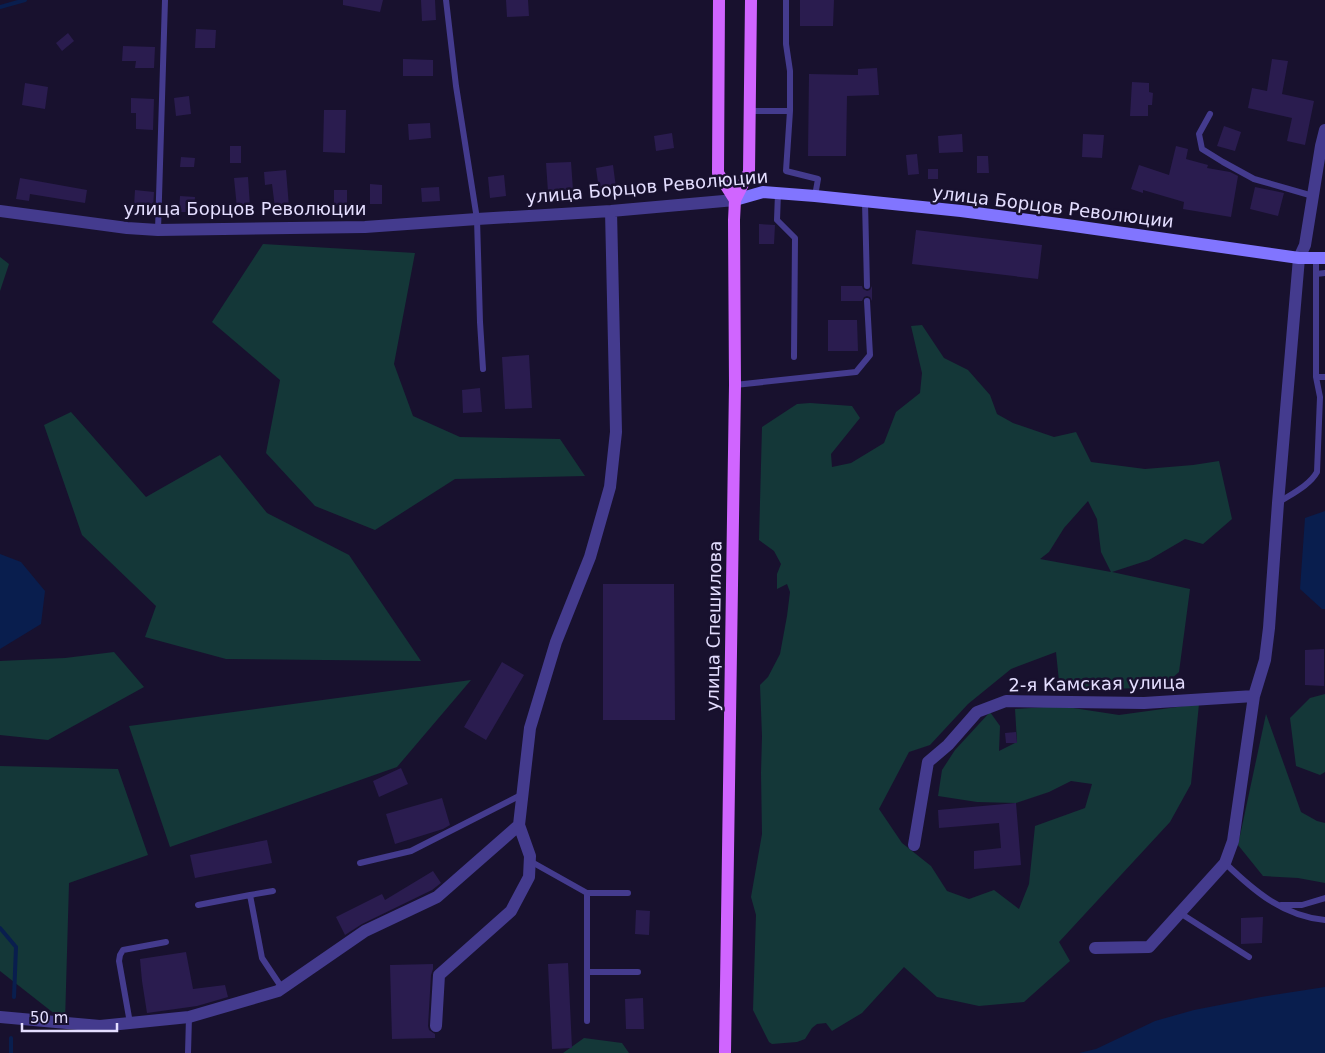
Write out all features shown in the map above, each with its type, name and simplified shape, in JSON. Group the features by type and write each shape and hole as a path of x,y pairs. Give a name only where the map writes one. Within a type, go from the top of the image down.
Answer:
{"main road":[{"path":"719,0 718,173 735,200"},
{"name":"улица Спешилова","path":"725,1053 735,385 734,220 735,200 749,172 751,0"}],"street":[{"path":"1095,948 1149,947 1225,863 1233,841 1254,696 1265,660 1270,628 1278,503 1299,258 1305,245 1325,130"},
{"name":"улица Борцов Революции","path":"0,211 127,228 158,230 364,227 476,218 611,211 735,200 763,192 961,211 1299,258 1320,258"},
{"path":"436,1026 438,975 511,911 529,877 530,856 519,825 530,728 556,642 590,557 610,487 616,432 611,211"},
{"name":"2-я Камская улица","path":"914,845 928,762 948,745 977,712 1006,701 1144,703 1254,696"},
{"path":"0,1017 100,1026 189,1018 278,991 364,931 437,897 519,825"}],"lane":[{"path":"158,230 165,0"},
{"path":"446,0 456,86 476,218 483,369"},
{"path":"786,0 786,44 790,71 790,111 786,171 818,179 816,196"},
{"path":"750,110 790,111"},
{"path":"1210,114 1199,134 1202,148 1223,162 1254,178 1313,196"},
{"path":"778,194 777,220 795,238 794,357"},
{"path":"865,202 867,286"},
{"path":"1278,503 1308,483 1317,472 1320,397 1316,377 1316,274 1320,258"},
{"path":"1316,274 1325,273"},
{"path":"735,385 856,372 870,354 867,301"},
{"path":"1316,377 1325,377"},
{"path":"360,863 411,851 522,794"},
{"path":"530,861 587,893 628,893"},
{"path":"1225,863 1250,887 1278,905 1301,916 1325,920"},
{"path":"198,905 272,891"},
{"path":"587,893 587,1021"},
{"path":"250,895 262,958 282,988"},
{"path":"1278,905 1302,905 1325,898"},
{"path":"1180,913 1249,957"},
{"path":"130,1023 119,961 120,955 123,950 166,942"},
{"path":"587,972 638,972"},
{"path":"188,1053 189,1018"}],"green space":[{"path":"263,244 415,253 394,364 413,416 460,437 560,439 585,476 455,479 375,530 315,506 266,453 280,380 212,322"},
{"path":"0,257 9,264 0,291"},
{"path":"922,325 944,358 968,370 990,395 997,414 1013,423 1054,437 1076,432 1091,462 1145,469 1219,461 1232,519 1203,544 1185,539 1149,560 1112,572 1190,589 1179,672 1162,687 1060,691 1056,652 1011,669 968,704 930,745 909,752 879,809 902,843 931,866 947,891 969,899 994,890 1019,909 1029,884 1035,826 1085,808 1092,784 1071,781 1049,792 1016,803 977,802 938,796 942,770 955,750 990,712 1000,726 999,751 1017,742 1015,709 1060,706 1119,715 1199,704 1191,784 1170,822 1059,942 1070,961 1024,1002 979,1006 937,997 904,967 862,1013 832,1031 826,1023 817,1024 805,1039 797,1042 772,1044 769,1042 753,1010 756,915 751,897 762,834 760,685 768,677 780,654 790,592 787,584 777,589 777,574 781,564 774,551 759,540 762,427 797,404 852,406 860,418 831,454 832,467 851,463 884,443 896,412 920,393 922,373 911,326","holes":["1088,501 1097,519 1101,552 1111,572 1040,559 1049,552 1064,528"]},
{"path":"71,412 146,497 220,455 267,513 349,555 421,661 226,659 145,637 156,606 82,535 44,425"},
{"path":"114,652 144,687 48,740 0,735 0,661 65,658"},
{"path":"471,680 397,767 170,847 129,726"},
{"path":"1325,694 1325,772 1320,775 1296,766 1290,718 1310,698"},
{"path":"1266,714 1301,812 1317,821 1325,823 1325,883 1298,878 1263,876 1238,845"},
{"path":"0,766 118,769 148,855 69,883 65,1022 0,971"},
{"path":"584,1038 622,1043 629,1053 563,1053"}],"water":[{"path":"1325,511 1325,609 1322,609 1300,589 1305,518"},
{"path":"0,554 21,562 45,591 41,624 0,649"},
{"path":"1325,987 1325,1053 1079,1053 1096,1049 1155,1021 1194,1010"}],"building":[{"path":"343,0 383,0 380,12 343,5"},
{"path":"421,0 435,0 436,20 422,21"},
{"path":"506,0 528,0 529,16 507,17"},
{"path":"800,0 834,0 833,26 800,26"},
{"path":"196,29 216,30 215,48 195,48"},
{"path":"68,33 74,41 62,51 56,43"},
{"path":"123,46 155,47 154,68 135,68 136,61 122,61"},
{"path":"403,59 433,60 433,76 403,76"},
{"path":"1272,59 1288,61 1282,94 1314,101 1305,145 1287,141 1292,118 1248,108 1252,88 1267,91"},
{"path":"877,68 879,95 847,96 846,156 808,156 809,74 858,75 858,69"},
{"path":"1132,82 1149,83 1149,92 1153,93 1152,105 1148,105 1148,116 1130,116"},
{"path":"25,83 48,87 45,109 22,105"},
{"path":"189,96 191,114 176,116 174,98"},
{"path":"131,98 154,99 153,130 136,129 136,113 131,113"},
{"path":"324,110 346,110 345,153 323,152"},
{"path":"430,123 431,138 409,140 408,124"},
{"path":"1224,126 1241,132 1235,151 1217,146"},
{"path":"672,133 674,148 656,151 654,136"},
{"path":"962,134 963,152 939,153 938,136"},
{"path":"1083,134 1104,135 1102,158 1082,157"},
{"path":"230,146 241,146 241,163 230,163"},
{"path":"1176,146 1188,149 1186,159 1208,165 1207,168 1230,172 1238,176 1231,217 1183,209 1184,202 1143,190 1143,193 1131,189 1139,165 1169,175"},
{"path":"917,154 919,174 908,175 906,155"},
{"path":"977,156 988,156 989,173 977,173"},
{"path":"181,157 195,158 194,167 180,167"},
{"path":"571,162 573,190 548,192 546,163"},
{"path":"613,165 616,188 599,190 596,168"},
{"path":"928,169 938,169 938,179 928,179"},
{"path":"286,170 289,207 275,208 272,184 265,185 264,172"},
{"path":"504,175 506,196 490,198 488,177"},
{"path":"248,177 250,206 237,208 234,178"},
{"path":"20,178 87,190 85,203 30,194 29,201 16,199"},
{"path":"370,184 382,185 382,204 370,204"},
{"path":"439,187 440,201 422,202 421,188"},
{"path":"1255,187 1284,193 1278,216 1250,209"},
{"path":"135,190 154,192 153,208 134,206"},
{"path":"334,190 347,190 347,205 334,205"},
{"path":"180,196 195,197 194,212 179,212"},
{"path":"759,224 775,225 774,244 759,244"},
{"path":"916,230 1042,245 1038,279 912,264"},
{"path":"841,286 862,286 867,291 872,286 872,301 867,296 862,301 841,301"},
{"path":"828,320 857,320 858,351 828,351"},
{"path":"529,355 532,408 505,409 502,357"},
{"path":"480,388 482,412 463,413 462,390"},
{"path":"603,584 674,584 675,720 603,720"},
{"path":"1324,649 1324,686 1305,685 1305,650"},
{"path":"502,662 524,675 486,740 464,727"},
{"path":"1016,732 1017,743 1006,743 1005,733"},
{"path":"401,768 408,784 379,797 373,781"},
{"path":"442,798 450,825 395,844 386,814"},
{"path":"1016,803 1021,865 974,869 974,851 1001,848 999,823 939,828 938,810"},
{"path":"267,840 272,863 195,878 190,855"},
{"path":"433,871 441,883 432,890 362,924 345,935 336,917 382,894 385,900"},
{"path":"636,910 650,911 649,935 635,934"},
{"path":"1263,917 1262,943 1241,944 1241,918"},
{"path":"186,952 193,989 225,985 228,997 197,1006 147,1013 140,959"},
{"path":"568,963 572,1048 552,1049 548,964"},
{"path":"433,964 428,1026 429,1030 435,1034 435,1038 392,1039 390,965"},
{"path":"643,998 644,1029 626,1029 625,999"}],"waterway":[{"path":"0,7 25,0"},
{"path":"0,928 16,947 14,997"},
{"path":"11,1038 11,1053"}]}
